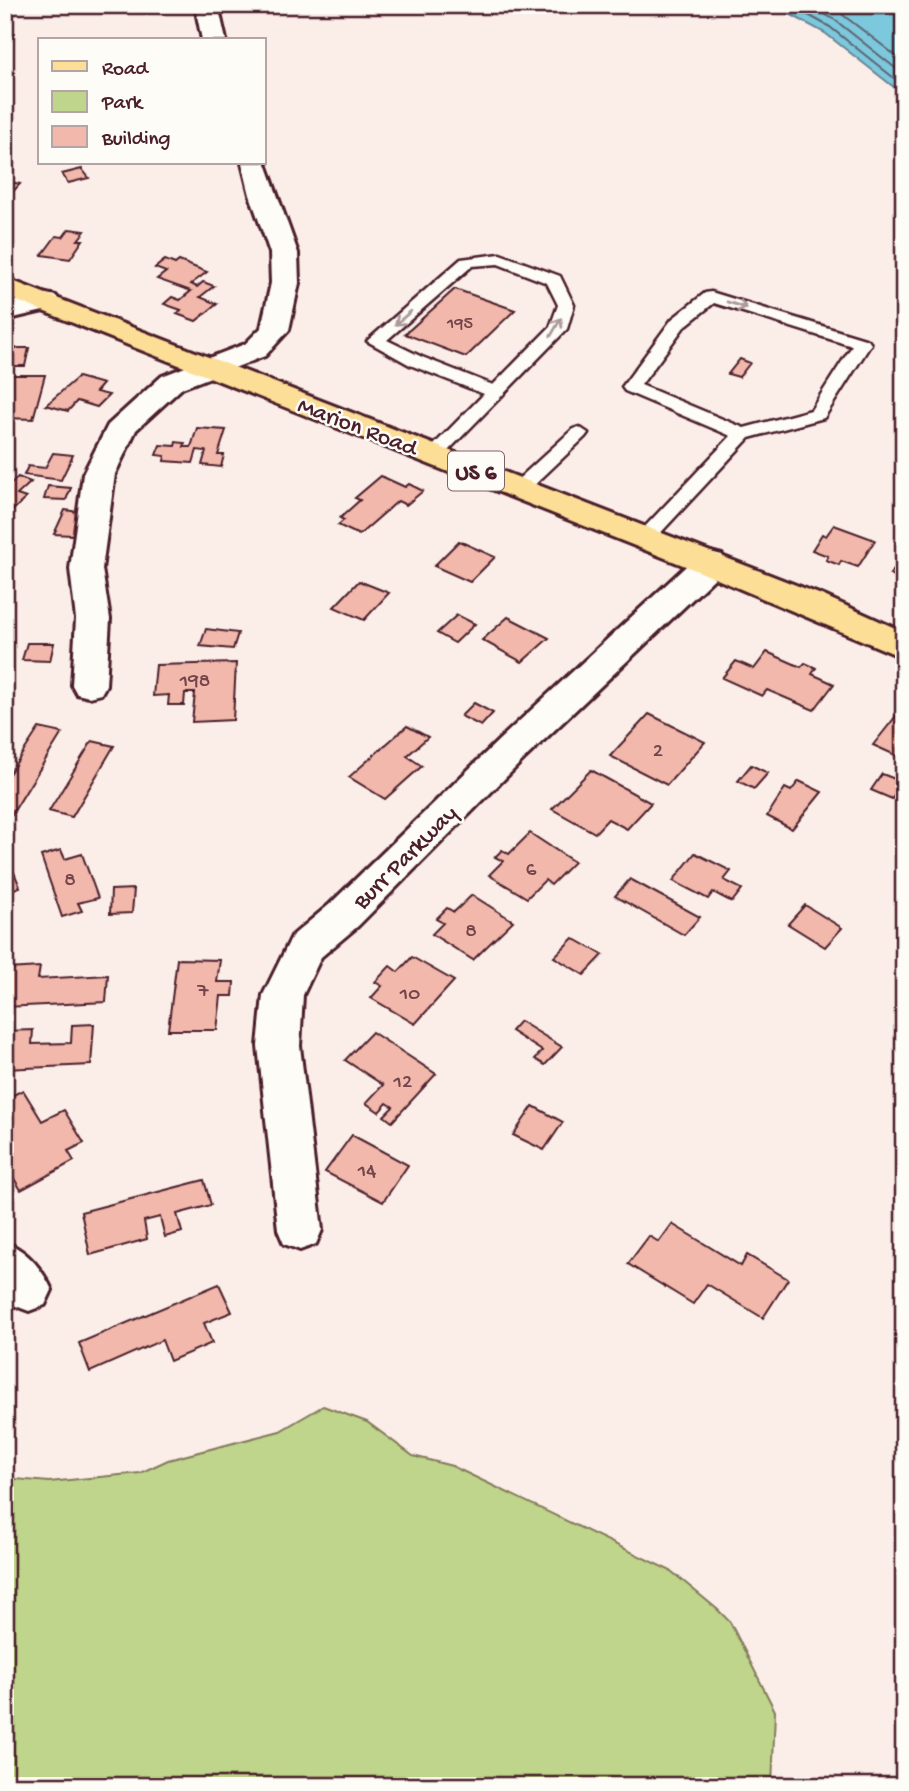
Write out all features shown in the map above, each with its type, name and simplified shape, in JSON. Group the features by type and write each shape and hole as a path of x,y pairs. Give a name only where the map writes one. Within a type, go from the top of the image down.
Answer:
{"main road":[{"name":"Marion Road","path":"5,286 709,562 812,604 904,646"}],"street":[{"path":"207,6 214,38"},
{"path":"89,685 93,619 86,569 99,474 122,425 172,382 255,350 275,330 285,283 284,253 263,195 256,164"},
{"path":"5,312 46,302"},
{"name":"Burr Parkway","path":"300,1230 279,1046 282,995 306,947 344,915 512,749 709,562"}],"lane":[{"path":"435,455 495,391 558,330 566,305 554,280 500,259 467,262 376,341 416,361 495,391"},
{"path":"646,537 743,434 818,414 862,344 711,298 678,323 631,387 743,434"},
{"path":"520,488 579,433"}],"green space":[{"path":"323,1406 367,1422 413,1456 452,1466 671,1571 717,1609 730,1622 775,1711 772,1786 5,1786 5,1478 49,1482 140,1473 168,1460 280,1431"}],"water":[{"path":"773,5 904,5 904,95 825,33"}],"building":[{"path":"82,169 89,178 68,183 62,174"},
{"path":"5,181 20,184 9,196 5,195"},
{"path":"69,229 85,231 78,240 83,240 70,259 42,255 56,236 63,237"},
{"path":"165,260 175,264 179,261 207,272 191,284 197,287 203,282 214,286 200,297 217,304 196,321 177,314 181,310 164,304 172,297 180,300 191,291 157,279 166,272 155,268"},
{"path":"455,289 515,310 466,357 405,334"},
{"path":"5,348 29,348 25,366 5,366"},
{"path":"740,359 750,363 739,377 728,374"},
{"path":"5,375 45,375 33,419 5,418"},
{"path":"78,377 103,384 96,392 109,395 97,407 77,401 68,411 46,405"},
{"path":"197,428 226,430 218,455 224,455 221,467 202,465 206,451 197,450 193,463 164,461 165,456 156,455 160,445 175,446 176,442 185,443 184,447 191,447"},
{"path":"53,453 73,455 61,480 24,475 28,466 45,468"},
{"path":"381,476 405,487 409,484 423,491 406,505 398,501 359,535 338,525 344,520 340,518 360,500 355,498"},
{"path":"18,477 31,482 17,495 26,498 11,512 5,510 5,489"},
{"path":"48,486 71,488 66,500 44,499"},
{"path":"65,510 85,513 72,535 54,534"},
{"path":"834,525 875,540 858,567 841,561 839,565 826,560 828,556 812,550 822,534 826,536"},
{"path":"459,541 495,557 470,582 434,566"},
{"path":"904,557 904,580 890,574"},
{"path":"359,581 389,593 364,620 334,607"},
{"path":"457,615 475,624 455,643 437,633"},
{"path":"508,617 549,638 522,662 482,640"},
{"path":"206,629 238,633 233,649 200,646"},
{"path":"27,643 54,643 50,661 22,660"},
{"path":"767,652 801,667 805,663 816,668 812,674 834,684 814,710 767,690 762,696 722,678 736,661 754,669"},
{"path":"236,663 233,720 192,722 195,693 185,693 184,705 168,705 169,695 153,696 156,665"},
{"path":"474,703 493,713 481,726 461,716"},
{"path":"900,711 904,713 904,759 873,745"},
{"path":"649,714 705,742 667,785 610,756"},
{"path":"407,726 428,737 407,756 422,766 385,799 349,777"},
{"path":"39,728 62,733 12,814 5,812 5,780"},
{"path":"92,741 114,746 72,817 49,811"},
{"path":"751,765 768,773 754,789 738,781"},
{"path":"591,770 651,803 627,829 608,819 595,833 552,809"},
{"path":"882,774 903,782 892,799 871,790"},
{"path":"799,781 822,792 792,829 767,816 785,788 791,791"},
{"path":"530,833 574,862 551,885 545,880 527,898 489,875 503,861 495,857 502,850 509,854"},
{"path":"61,850 65,859 82,854 98,898 78,903 82,911 62,917 41,856"},
{"path":"695,853 731,871 724,880 742,889 732,902 713,892 708,899 673,881"},
{"path":"13,870 20,887 5,892 5,873"},
{"path":"630,879 700,917 684,935 615,896"},
{"path":"134,889 132,913 110,914 111,890"},
{"path":"472,895 513,921 473,960 432,934 443,923 436,919 447,908 454,912"},
{"path":"805,905 842,928 825,947 788,924"},
{"path":"573,938 603,955 584,975 554,957"},
{"path":"412,957 454,981 415,1024 371,998 382,986 375,982 390,966 398,972"},
{"path":"177,959 220,960 217,982 234,982 233,996 221,996 217,1030 168,1030"},
{"path":"40,967 38,979 108,975 106,1002 5,1007 7,969"},
{"path":"520,1021 562,1047 545,1065 535,1059 542,1051 511,1031"},
{"path":"94,1024 91,1065 5,1069 5,1031 33,1030 32,1044 71,1043 72,1025"},
{"path":"372,1032 436,1074 392,1122 384,1116 393,1107 387,1103 379,1112 366,1103 383,1085 345,1060"},
{"path":"23,1090 42,1121 64,1110 84,1143 68,1151 74,1161 21,1190 5,1164 5,1099"},
{"path":"533,1106 563,1122 544,1150 513,1135"},
{"path":"352,1135 408,1165 383,1202 325,1172"},
{"path":"204,1180 211,1205 177,1214 182,1232 165,1237 160,1217 144,1221 147,1239 90,1255 81,1212"},
{"path":"672,1224 741,1266 747,1255 788,1279 763,1318 707,1284 693,1304 628,1264 649,1236 659,1242"},
{"path":"219,1284 232,1312 204,1323 212,1343 170,1361 162,1340 90,1372 79,1343"}]}
